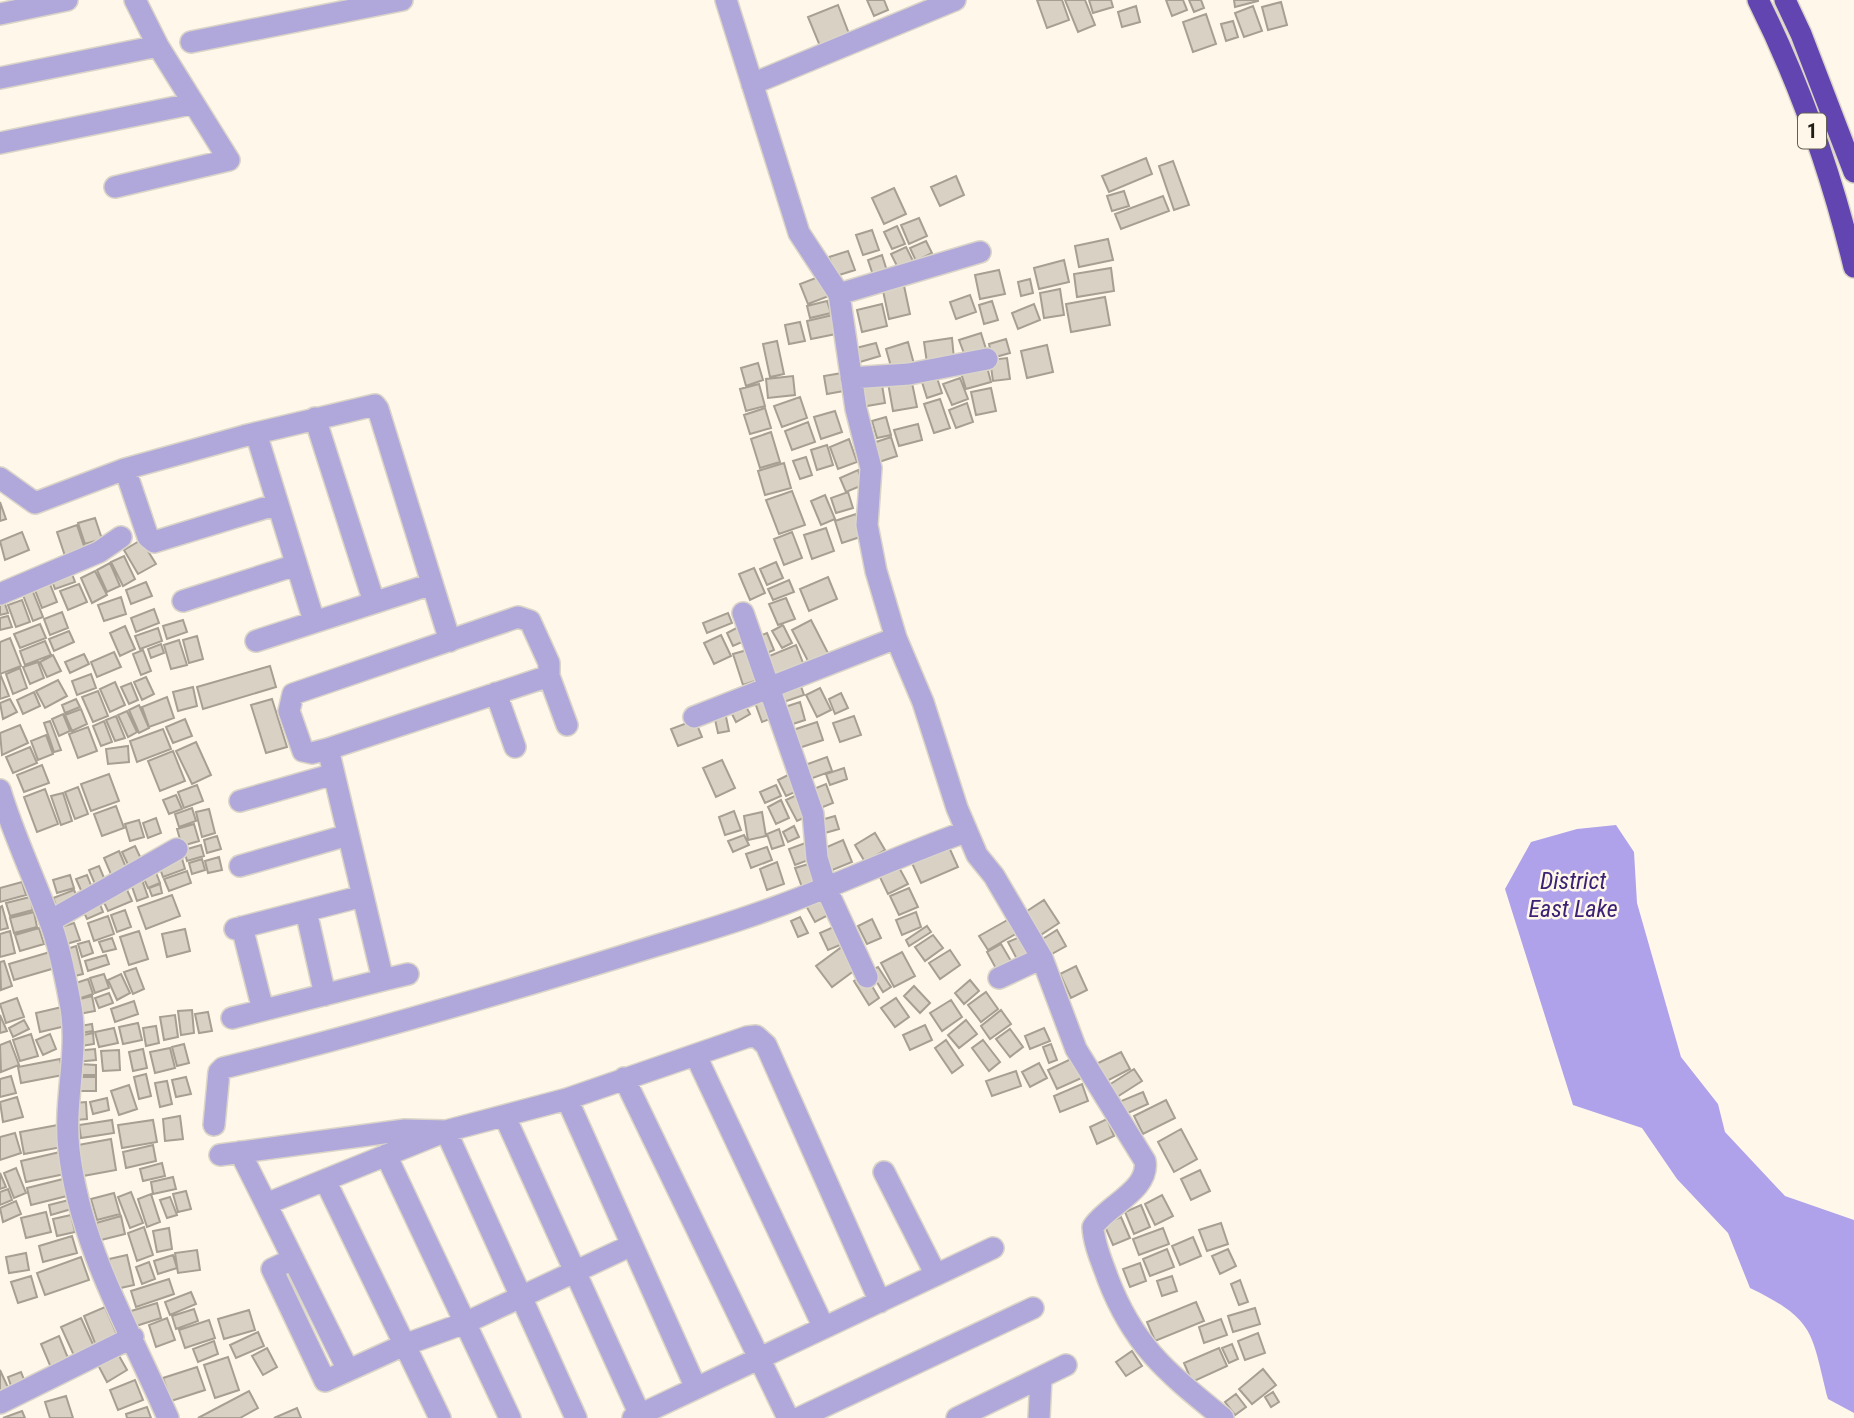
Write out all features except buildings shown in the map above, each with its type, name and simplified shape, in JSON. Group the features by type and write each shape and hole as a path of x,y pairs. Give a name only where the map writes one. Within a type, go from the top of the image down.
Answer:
{"highway":[{"name":"1","path":"1758,0 1779,43 1818,145 1854,267"},
{"name":"1","path":"1784,0 1801,34 1854,172"}],"street":[{"path":"0,14 67,0"},
{"path":"115,187 229,160 191,104 135,0"},
{"path":"191,42 337,6 402,0"},
{"path":"726,0 799,233 839,294 851,378 871,468 867,525 896,638 923,702 965,832 1042,958 1076,1049 1145,1161 1147,1168 1140,1183 1093,1227 1098,1254 1121,1312 1153,1357 1223,1418"},
{"path":"752,84 955,0"},
{"path":"0,78 158,47"},
{"path":"0,143 191,104"},
{"path":"839,294 980,252"},
{"path":"851,378 909,374 987,359"},
{"path":"0,478 35,503 125,469 370,404 379,409 450,641"},
{"path":"316,418 374,602"},
{"path":"256,433 314,621"},
{"path":"125,469 148,537 154,542 278,504"},
{"path":"0,594 99,552 121,537"},
{"path":"183,601 296,565"},
{"path":"256,641 432,584"},
{"path":"743,613 813,814 817,858 826,888 867,977"},
{"path":"549,676 312,753 303,751 289,711 293,694 518,617 530,621 549,663 549,676 567,724"},
{"path":"694,717 896,638"},
{"path":"496,693 514,747"},
{"path":"328,749 383,980"},
{"path":"240,800 334,774"},
{"path":"1,795 50,921 74,1024 66,1125 73,1174 105,1286 133,1337 168,1418"},
{"path":"214,1125 219,1072 223,1068 455,1008 772,909 826,888 892,857 965,832"},
{"path":"240,866 348,835"},
{"path":"50,921 177,849"},
{"path":"263,1010 238,928 363,896"},
{"path":"306,911 325,995"},
{"path":"999,978 1042,958"},
{"path":"232,1018 408,974"},
{"path":"266,1204 446,1131 567,1099 756,1036 766,1045 880,1302"},
{"path":"696,1056 824,1328"},
{"path":"624,1078 788,1418"},
{"path":"567,1099 696,1388"},
{"path":"505,1116 576,1271 636,1416 993,1248"},
{"path":"446,1131 405,1130 230,1154 266,1204 348,1370 404,1345 465,1323 632,1245"},
{"path":"446,1131 576,1418"},
{"path":"386,1155 510,1418"},
{"path":"884,1172 936,1275"},
{"path":"326,1180 440,1418"},
{"path":"799,1418 1032,1308"},
{"path":"0,1403 133,1337"},
{"path":"957,1418 996,1410 1041,1378 1066,1366"},
{"path":"1039,1418 1041,1378"}],"water":[{"name":"District East Lake","path":"1616,825 1634,852 1637,903 1681,1057 1718,1104 1725,1132 1785,1196 1854,1220 1854,1413 1828,1399 1818,1358 1807,1330 1788,1309 1750,1288 1728,1233 1677,1179 1642,1128 1573,1105 1505,889 1531,842 1577,829"}]}
